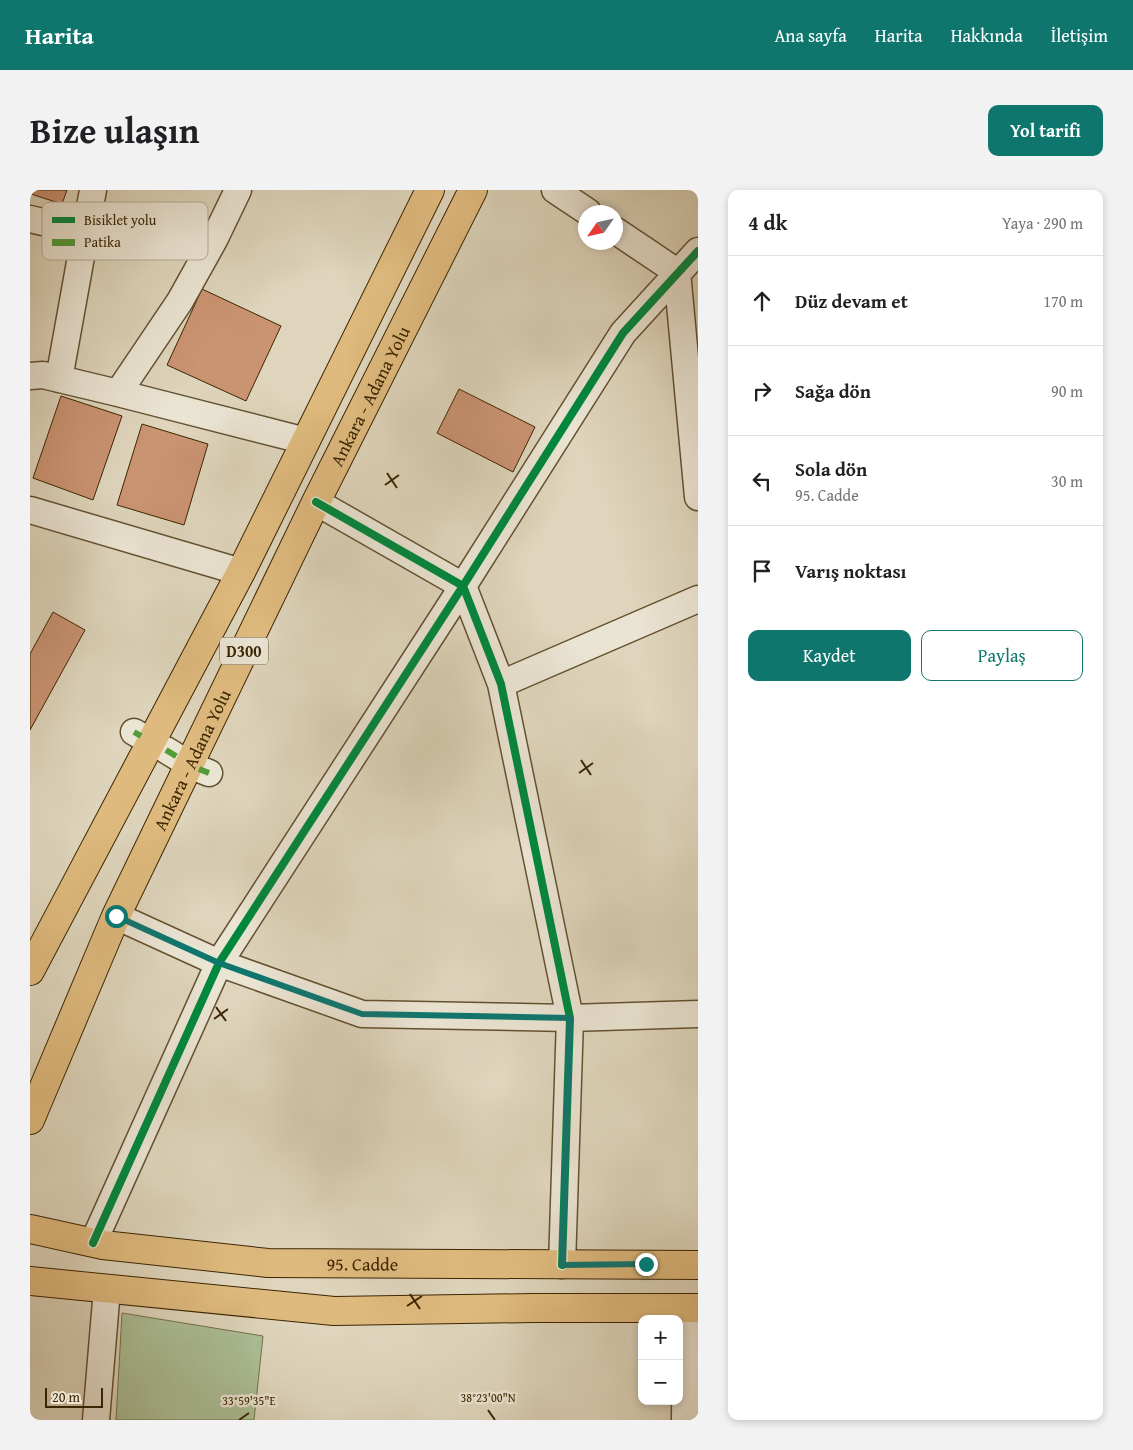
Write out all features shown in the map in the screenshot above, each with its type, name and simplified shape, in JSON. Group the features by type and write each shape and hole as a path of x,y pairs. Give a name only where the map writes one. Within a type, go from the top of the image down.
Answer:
{"main road":[{"name":"Ankara - Adana Yolu","path":"30,971 241,572 430,190"},
{"name":"Ankara - Adana Yolu","path":"30,1120 116,916 316,502 473,190"},
{"name":"95. Cadde","path":"30,1229 93,1243 268,1263 698,1265"},
{"path":"30,1281 334,1311 692,1308"}],"street":[{"path":"208,251 238,190"},
{"path":"555,190 578,205"},
{"path":"623,236 677,272 692,382 698,496"},
{"path":"93,1243 219,963 463,586 622,333 698,251"},
{"path":"59,379 81,260"},
{"path":"118,393 180,301 203,260"},
{"path":"30,376 43,375 306,441"},
{"path":"316,502 463,586 501,684 570,1018 562,1265"},
{"path":"30,510 241,572"},
{"path":"501,684 698,599"},
{"path":"116,916 219,963 362,1014 570,1018 698,1014"},
{"path":"96,1420 107,1288"},
{"path":"685,1420 692,1308"}],"green space":[{"path":"122,1313 263,1336 254,1420 116,1420"}],"building":[{"path":"32,190 67,190 63,202 56,202 31,194"},
{"path":"202,289 281,326 246,401 167,365"},
{"path":"459,389 535,427 513,472 437,433"},
{"path":"61,396 122,416 93,500 33,478"},
{"path":"142,424 208,444 184,525 117,505"},
{"path":"53,612 85,630 30,730 30,654"}],"marked path":[{"path":"134,732 141,736"},
{"path":"166,750 179,758"},
{"path":"199,769 209,773"}],"cycle path":[{"path":"93,1243 219,963 463,586 623,333 698,251"},
{"path":"316,502 463,586 501,684 570,1018 562,1265"}],"route":[{"path":"116,916 219,963 362,1014 570,1018 562,1265 646,1264"}]}
